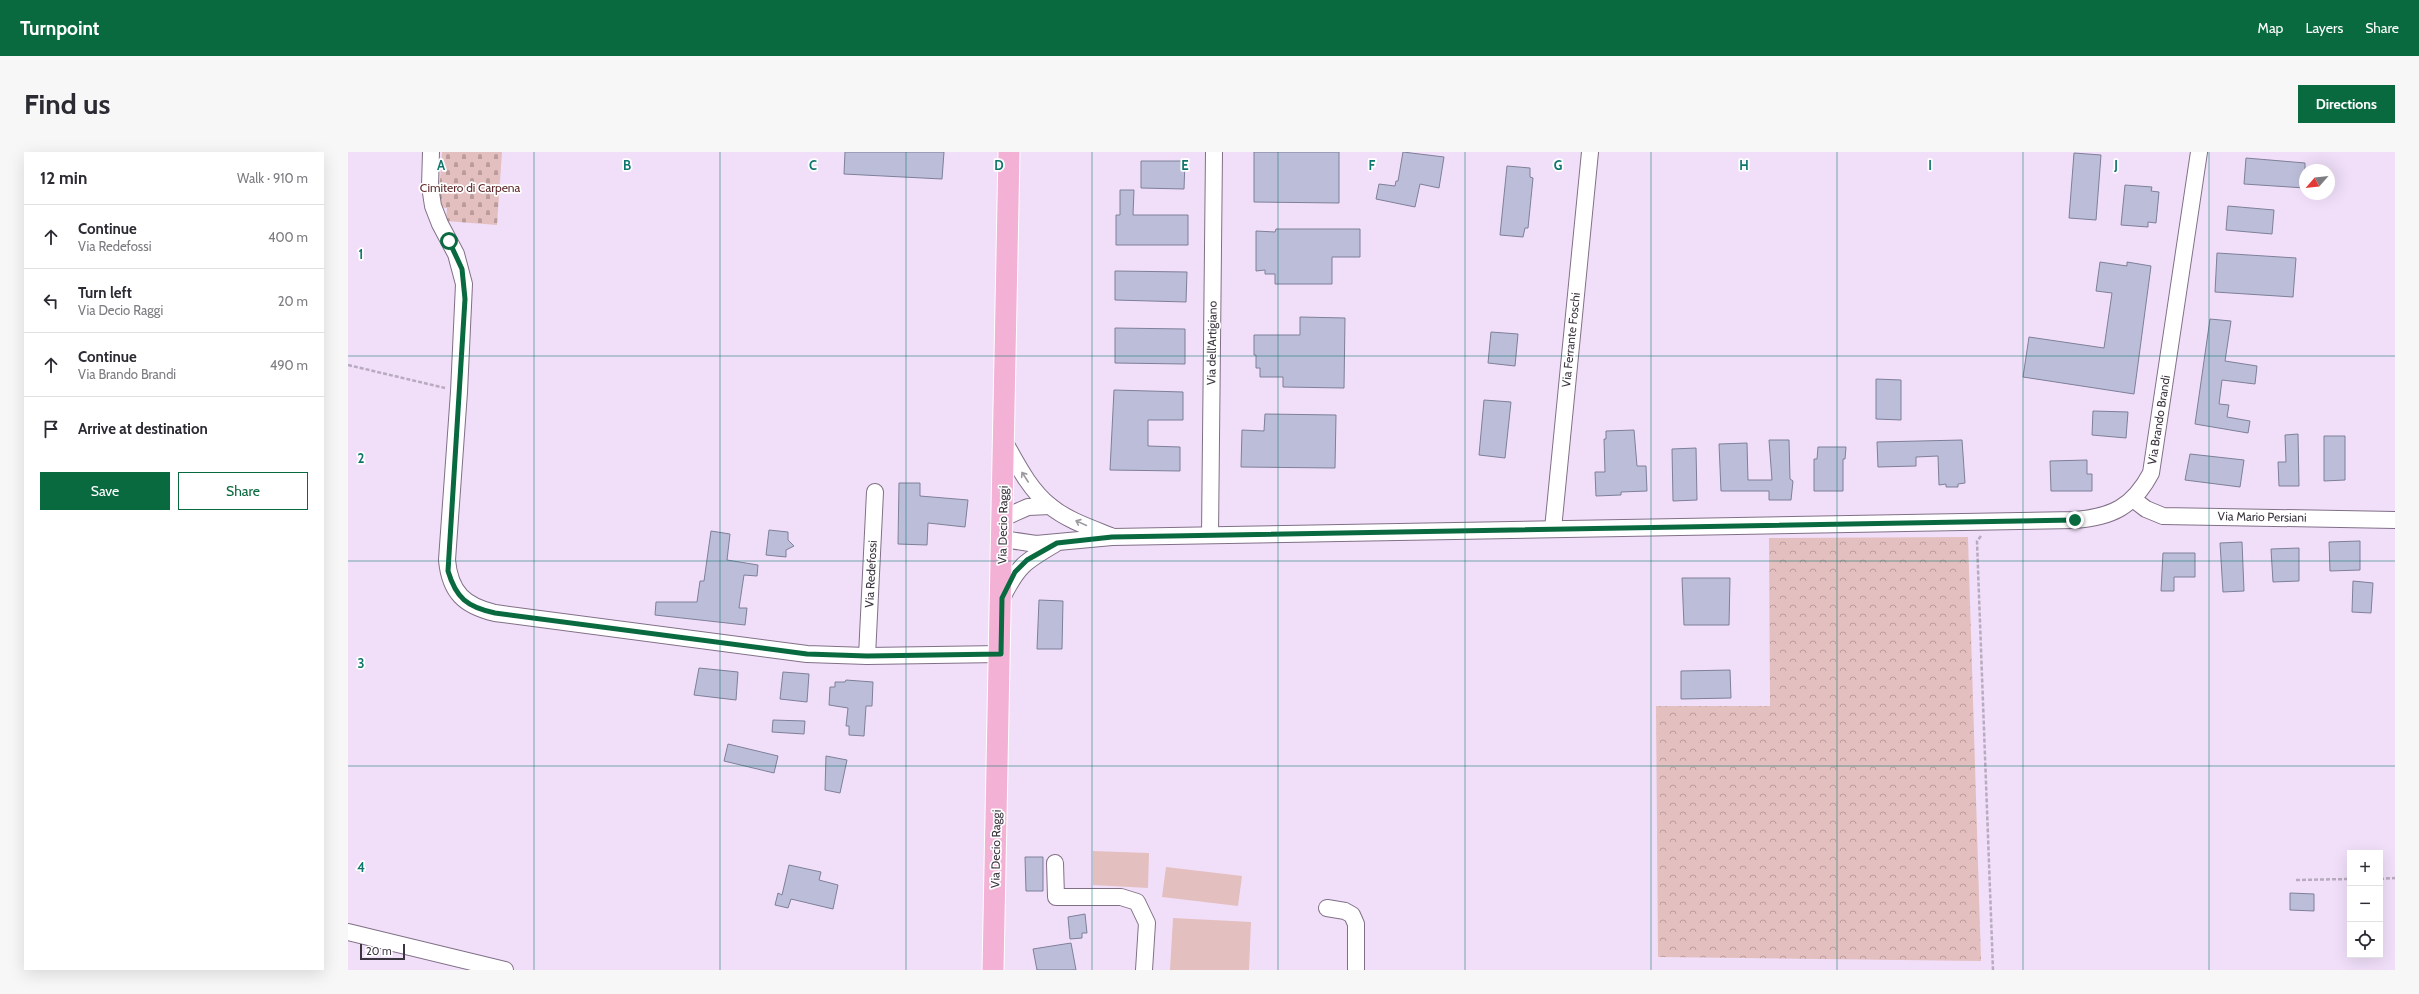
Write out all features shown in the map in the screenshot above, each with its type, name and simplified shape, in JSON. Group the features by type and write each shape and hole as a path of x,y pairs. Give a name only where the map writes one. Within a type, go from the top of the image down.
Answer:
{"main road":[{"name":"Via Decio Raggi","path":"993,970 1001,654 1009,152"}],"street":[{"path":"431,152 430,186 433,206 440,224 456,254 464,284 459,392 447,560 451,580 456,592 466,602 477,609 495,613 807,654 867,656 1001,654"},
{"name":"Via dell'Artigiano","path":"1210,535 1214,152"},
{"name":"Via Ferrante Foschi","path":"1553,529 1590,152"},
{"name":"Via Brando Brandi","path":"1003,539 1025,543 1057,543 1112,537 2075,520 2108,514 2133,499 2143,487 2150,472 2155,455 2200,152"},
{"name":"Via Brando Brandi","path":"1004,441 1029,484 1050,506 1069,518 1112,537"},
{"name":"Via Redefossi","path":"867,656 875,492"},
{"name":"Via Mario Persiani","path":"2133,499 2146,509 2163,516 2395,520"},
{"path":"1003,518 1028,507 1050,506"},
{"name":"Via Brando Brandi","path":"1002,598 1015,572 1027,560 1057,543"},
{"path":"1055,863 1056,897 1121,897 1137,902 1146,923 1144,970"},
{"path":"1327,908 1345,911 1352,915 1356,924 1356,970"},
{"path":"348,932 505,970"}],"path":[{"path":"348,365 459,392"},
{"path":"1988,534 1982,535 1977,541 1993,970"},
{"path":"2383,879 2395,878"},
{"path":"2296,880 2347,879"}],"green space":[{"name":"Cimitero di Carpena","path":"442,152 502,152 497,225 446,221 447,208 438,207"},
{"path":"1968,537 1981,961 1658,957 1656,706 1770,706 1769,538"},
{"path":"1093,851 1149,853 1148,888 1093,885"},
{"path":"1166,867 1242,876 1238,906 1162,897"},
{"path":"1173,918 1251,922 1249,970 1170,970"}],"building":[{"path":"845,152 944,152 942,179 844,174"},
{"path":"1254,152 1339,152 1339,203 1254,202"},
{"path":"1403,152 1444,157 1439,188 1420,184 1415,207 1376,199 1379,184 1395,186 1396,181 1398,181"},
{"path":"2074,153 2101,155 2096,220 2069,218"},
{"path":"2246,158 2305,163 2299,164 2299,188 2244,184"},
{"path":"1141,161 1185,161 1184,189 1141,188"},
{"path":"1507,166 1530,168 1530,177 1533,178 1528,228 1525,228 1523,237 1500,235"},
{"path":"2125,185 2152,187 2151,191 2159,192 2156,223 2148,222 2148,227 2121,225"},
{"path":"1120,190 1134,190 1133,215 1188,215 1188,245 1116,245 1116,215 1120,215"},
{"path":"2228,206 2274,210 2272,234 2226,230"},
{"path":"1276,229 1360,229 1360,257 1332,257 1332,284 1275,284 1275,274 1265,274 1265,270 1256,271 1256,231 1275,232"},
{"path":"2217,253 2296,258 2293,297 2215,292"},
{"path":"2100,262 2127,266 2127,262 2151,266 2134,394 2023,377 2029,337 2104,348 2112,293 2096,291"},
{"path":"1115,271 1187,272 1186,302 1115,300"},
{"path":"1300,317 1345,318 1344,388 1283,387 1283,377 1260,377 1260,368 1256,368 1256,355 1254,355 1254,335 1300,335"},
{"path":"2210,319 2231,321 2225,361 2257,366 2255,384 2222,380 2219,404 2229,405 2227,417 2250,421 2248,433 2195,424"},
{"path":"1115,328 1185,329 1185,364 1115,363"},
{"path":"1491,332 1518,334 1515,366 1488,363"},
{"path":"1876,379 1901,380 1901,420 1876,419"},
{"path":"1114,390 1183,392 1183,420 1148,420 1148,446 1180,447 1180,471 1110,470"},
{"path":"1484,400 1511,402 1505,458 1479,455"},
{"path":"2093,411 2128,412 2126,438 2092,435"},
{"path":"1265,414 1336,415 1335,468 1241,467 1242,430 1264,431"},
{"path":"1634,430 1637,466 1646,466 1647,491 1621,492 1621,495 1596,496 1595,472 1605,472 1604,439 1606,439 1606,431"},
{"path":"2298,434 2299,486 2279,486 2278,462 2286,462 2285,435"},
{"path":"2324,436 2345,436 2345,480 2324,481"},
{"path":"1769,440 1789,440 1790,479 1793,481 1791,500 1769,500 1769,491 1721,491 1719,444 1747,443 1748,480 1772,480"},
{"path":"1962,440 1965,483 1958,484 1958,487 1946,487 1946,484 1939,485 1938,456 1916,457 1916,466 1878,467 1877,442"},
{"path":"1818,447 1846,447 1845,459 1843,459 1843,491 1814,491 1814,459 1817,459"},
{"path":"1696,448 1697,500 1673,501 1672,449"},
{"path":"2190,454 2244,460 2240,487 2185,480"},
{"path":"2087,460 2087,474 2092,474 2092,491 2051,491 2050,461"},
{"path":"899,483 920,483 920,496 968,500 965,527 928,523 927,545 898,544"},
{"path":"769,530 788,532 788,540 794,546 786,550 786,557 766,555"},
{"path":"711,531 730,534 727,560 758,565 757,576 744,575 739,608 747,608 745,625 655,615 656,602 697,602 700,581 704,581"},
{"path":"2360,541 2360,570 2330,571 2329,542"},
{"path":"2242,542 2244,591 2223,592 2220,543"},
{"path":"2299,548 2299,581 2273,582 2271,549"},
{"path":"2163,553 2195,553 2195,577 2174,577 2174,591 2161,591"},
{"path":"1682,578 1730,578 1729,625 1684,625"},
{"path":"2353,581 2373,583 2371,613 2352,612"},
{"path":"1039,600 1063,601 1062,649 1037,649"},
{"path":"699,668 738,672 736,700 694,695"},
{"path":"1730,670 1731,698 1681,699 1681,671"},
{"path":"783,672 809,674 807,702 780,699"},
{"path":"846,680 873,682 872,706 866,706 864,736 849,735 849,726 846,726 848,708 829,705 830,687 835,687 835,682 845,682"},
{"path":"773,720 805,721 804,734 772,732"},
{"path":"728,744 778,756 774,773 724,761"},
{"path":"826,756 847,760 840,793 825,790"},
{"path":"1025,857 1043,857 1043,891 1026,891"},
{"path":"789,865 821,872 819,880 838,885 833,909 791,899 788,908 775,905 778,893 782,895"},
{"path":"2290,893 2314,894 2314,911 2290,910"},
{"path":"1085,914 1087,933 1082,933 1082,938 1070,939 1068,917"},
{"path":"1071,943 1076,970 1037,970 1033,949"}],"route":[{"path":"449,241 462,269 465,299 448,536 448,571 456,592 466,602 477,609 495,613 807,654 838,656 1001,654 1002,598 1015,572 1027,560 1057,543 1112,537 2075,520"}]}
